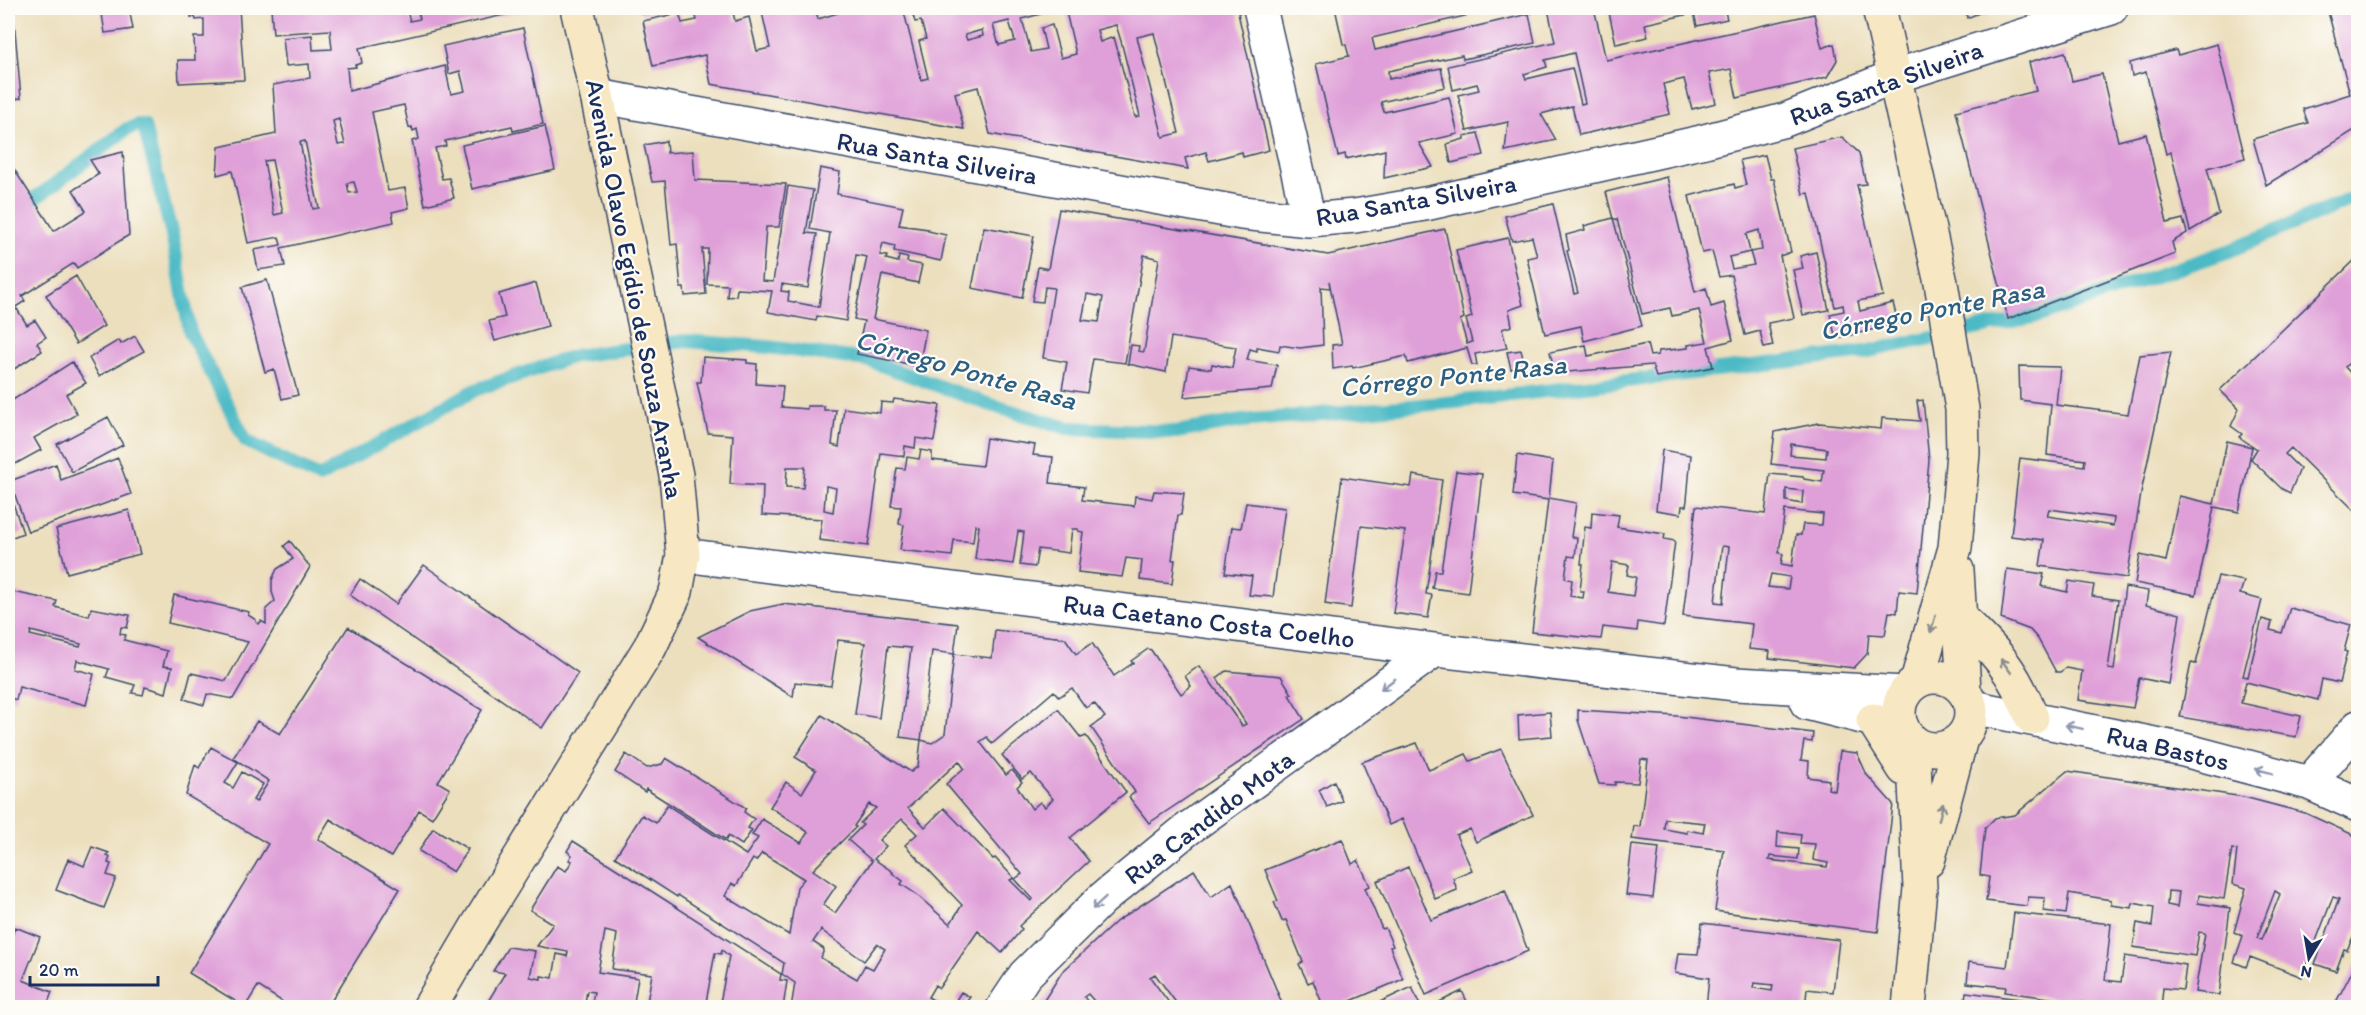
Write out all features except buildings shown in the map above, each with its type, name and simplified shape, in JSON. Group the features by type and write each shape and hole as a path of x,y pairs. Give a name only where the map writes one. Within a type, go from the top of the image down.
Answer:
{"street":[{"name":"Avenida Olavo Egídio de Souza Aranha","path":"429,1008 650,647 676,592 683,555 676,475 577,8"},
{"path":"1260,8 1309,220"},
{"path":"1879,8 1941,283 1962,409 1964,453 1955,548 1970,724 1961,739 1920,888"},
{"name":"Rua Santa Silveira","path":"597,96 1242,213 1309,220 1354,216 1430,203 1701,142 1785,120 1895,76 2111,8"},
{"path":"1909,1008 1920,888 1915,784 1896,729 1899,710 1911,687 1955,548"},
{"name":"Rua Caetano Costa Coelho","path":"683,555 1436,650 1736,684 1911,687"},
{"path":"1960,617 1995,650 2011,672 2032,718"},
{"name":"Rua Candido Mota","path":"1003,1008 1025,975 1102,899 1185,831 1436,650"},
{"path":"1911,687 1934,677 1951,680 1968,699"},
{"name":"Rua Caetano Costa Coelho","path":"1736,684 1896,729"},
{"name":"Rua Bastos","path":"1968,699 2032,718 2184,750 2309,783 2358,806"},
{"path":"2309,783 2358,727"},
{"path":"1896,729 1929,748 1946,747 1961,739"},
{"path":"1896,729 1915,784"}],"waterway":[{"name":"Córrego Ponte Rasa","path":"8,215 44,192 127,129 138,125 144,126 172,235 190,332 246,441 319,477 475,390 574,356 685,341 768,347 867,360 988,404 1067,428 1176,432 1242,421 1455,402 1864,352 2038,316 2229,251 2358,196"}]}
